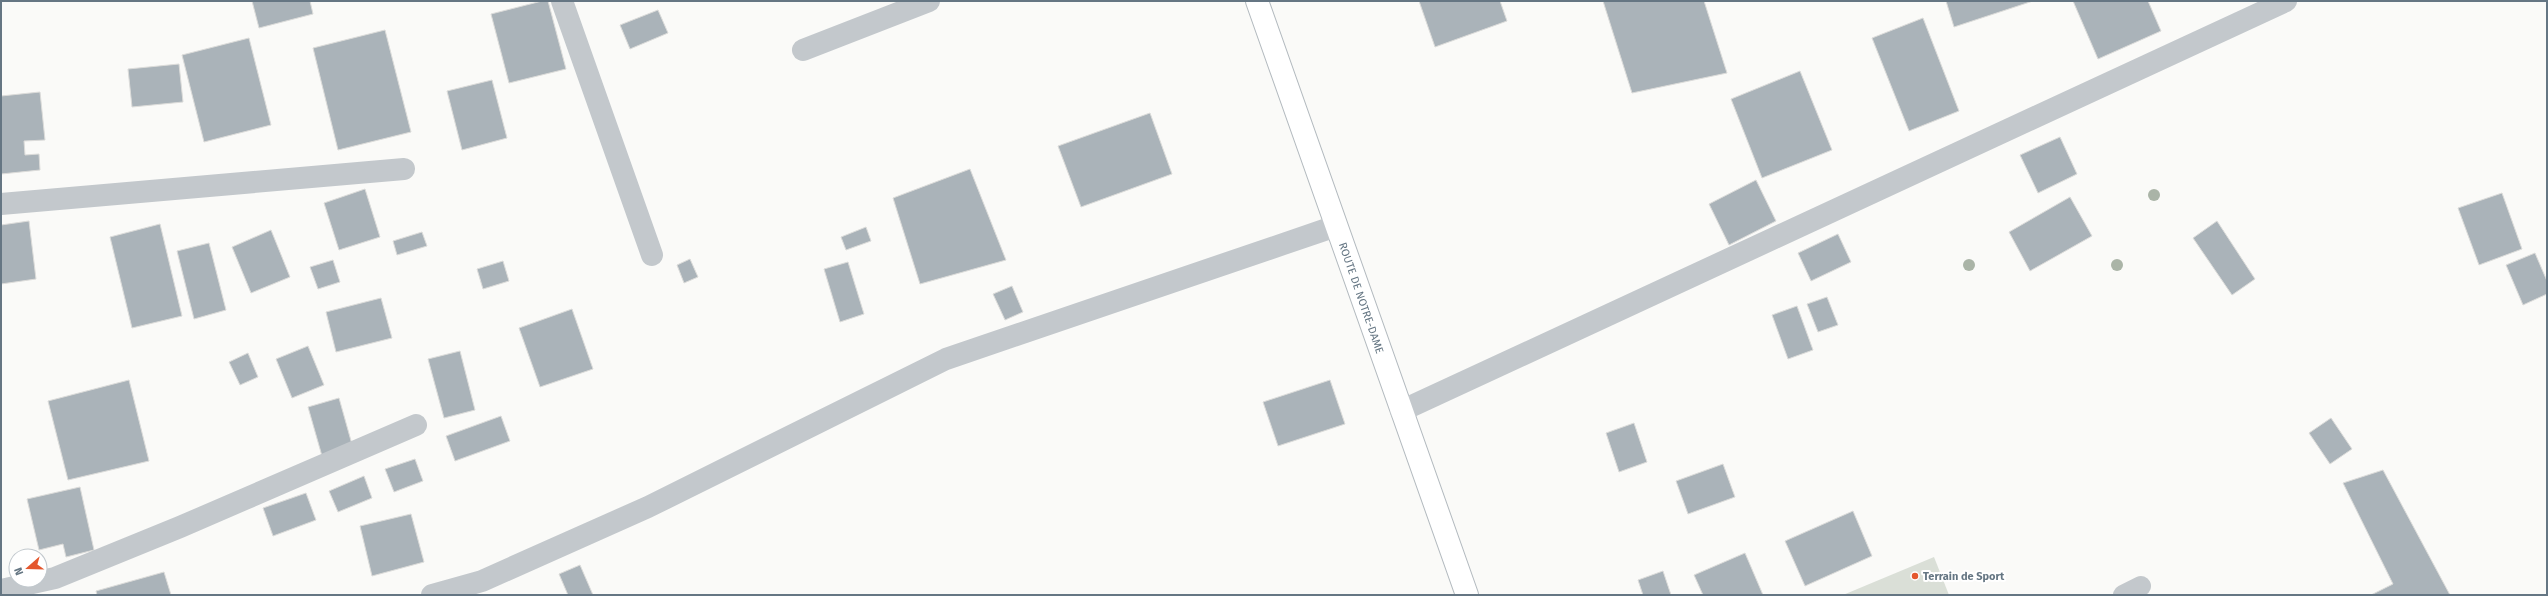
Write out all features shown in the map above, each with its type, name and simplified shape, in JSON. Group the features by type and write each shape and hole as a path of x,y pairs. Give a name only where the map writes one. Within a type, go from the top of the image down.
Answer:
{"street":[{"path":"562,1 652,255"},
{"path":"803,50 929,1"},
{"name":"ROUTE DE NOTRE-DAME","path":"1257,1 1467,595"},
{"path":"1401,411 2286,1"},
{"path":"1,204 404,169"},
{"path":"432,595 484,588 946,359 1336,226"},
{"path":"1,590 62,575 180,528 416,425"}],"lane":[{"path":"2123,595 2141,586"}],"shaded area":[{"name":"Terrain de Sport","path":"1934,557 1949,595 1843,595"}],"building":[{"path":"252,1 310,1 313,14 259,28"},
{"path":"542,1 548,1 566,69 509,83 491,14"},
{"path":"1419,1 1500,1 1507,21 1435,47"},
{"path":"1603,1 1704,1 1727,73 1632,93"},
{"path":"1946,1 2033,1 1954,27"},
{"path":"2073,1 2148,1 2161,31 2098,59"},
{"path":"658,10 668,33 630,49 620,25"},
{"path":"1923,18 1959,111 1909,131 1872,38"},
{"path":"385,30 411,132 338,150 313,48"},
{"path":"249,38 271,125 204,142 182,55"},
{"path":"179,64 183,102 132,107 128,69"},
{"path":"1800,71 1832,150 1762,178 1731,99"},
{"path":"492,80 507,138 462,150 447,91"},
{"path":"40,92 45,140 24,141 25,155 39,154 40,170 1,174 1,96"},
{"path":"1150,113 1172,174 1081,207 1058,146"},
{"path":"2060,137 2077,174 2038,193 2020,155"},
{"path":"970,169 1006,260 920,284 893,198"},
{"path":"1756,180 1776,221 1729,245 1709,204"},
{"path":"365,189 380,237 339,250 324,203"},
{"path":"2502,193 2522,249 2479,265 2458,208"},
{"path":"2070,197 2092,236 2030,271 2009,232"},
{"path":"29,221 36,279 1,284 1,225"},
{"path":"2217,221 2255,279 2232,295 2193,238"},
{"path":"160,224 182,316 132,328 110,237"},
{"path":"866,227 871,241 846,250 841,237"},
{"path":"271,230 290,277 251,293 232,247"},
{"path":"422,232 427,246 397,255 393,241"},
{"path":"1838,234 1851,262 1811,281 1798,253"},
{"path":"209,243 226,310 194,319 177,251"},
{"path":"2535,253 2547,281 2547,294 2523,305 2506,265"},
{"path":"690,259 698,277 684,283 677,265"},
{"path":"333,260 340,282 318,289 310,267"},
{"path":"503,261 509,281 483,289 477,269"},
{"path":"848,262 864,314 840,322 824,269"},
{"path":"1012,286 1023,312 1005,320 993,294"},
{"path":"1827,297 1838,325 1818,332 1807,304"},
{"path":"381,298 392,338 336,352 326,312"},
{"path":"1797,306 1813,350 1788,359 1772,315"},
{"path":"572,309 593,369 540,387 519,328"},
{"path":"308,346 324,385 292,398 276,359"},
{"path":"460,351 475,410 444,418 428,359"},
{"path":"248,353 258,377 240,385 229,362"},
{"path":"129,380 149,461 68,480 48,401"},
{"path":"1330,380 1345,424 1278,446 1263,402"},
{"path":"339,398 353,448 322,456 308,407"},
{"path":"501,416 510,441 455,461 446,436"},
{"path":"2331,418 2352,449 2330,464 2309,433"},
{"path":"1634,423 1647,462 1619,472 1606,433"},
{"path":"415,459 423,481 394,492 385,469"},
{"path":"1723,464 1735,497 1688,514 1676,481"},
{"path":"2383,470 2450,595 2371,595 2393,584 2343,483"},
{"path":"364,476 372,498 338,512 329,491"},
{"path":"80,487 94,550 66,557 63,544 47,548 39,548 27,499"},
{"path":"306,493 316,520 273,536 263,508"},
{"path":"1853,511 1872,556 1805,586 1785,541"},
{"path":"411,514 424,562 372,576 360,526"},
{"path":"1745,553 1763,595 1703,595 1694,575"},
{"path":"580,565 593,595 568,595 559,574"},
{"path":"1663,571 1671,595 1643,595 1638,580"},
{"path":"164,572 171,595 97,595 96,591"}],"place":[{"name":"Terrain de Sport","path":"1915,576"}]}
